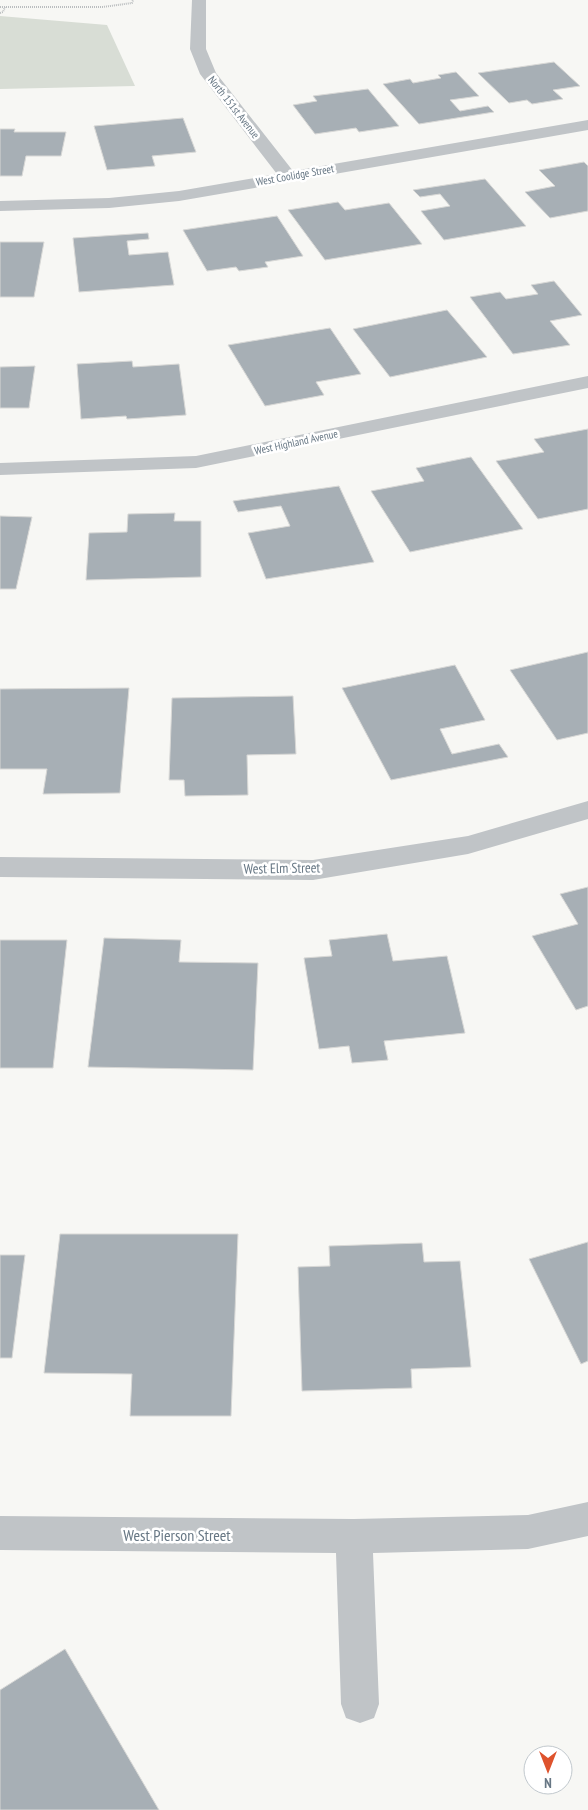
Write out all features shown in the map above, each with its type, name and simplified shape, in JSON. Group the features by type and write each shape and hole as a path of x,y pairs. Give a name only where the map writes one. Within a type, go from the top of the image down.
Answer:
{"street":[{"name":"North 151st Avenue","path":"199,0 198,49 205,68 288,176"},
{"name":"West Coolidge Street","path":"0,206 67,205 146,200 588,125"},
{"name":"West Highland Avenue","path":"0,469 196,462 588,382"},
{"name":"West Elm Street","path":"0,867 313,870 468,845 588,810"},
{"name":"West Pierson Street","path":"0,1533 354,1536 528,1532 588,1519"},
{"path":"354,1536 360,1704"}],"path":[{"path":"0,7 103,7 132,4 132,0"},
{"path":"0,13 3,12 5,7"}],"shaded area":[{"path":"0,16 107,25 135,86 0,89"}],"building":[{"path":"554,62 580,86 553,90 563,99 532,104 527,100 509,103 478,73"},
{"path":"456,72 479,96 450,100 460,111 488,106 494,112 419,124 383,84 410,79 413,83 441,78 438,75"},
{"path":"368,89 399,126 359,132 356,128 315,134 293,105 317,101 313,96"},
{"path":"183,118 196,152 152,156 155,166 107,170 94,126"},
{"path":"0,129 15,129 14,132 66,132 61,156 26,156 22,176 0,176"},
{"path":"584,162 588,166 588,211 550,218 525,192 555,186 539,170"},
{"path":"485,179 526,226 444,240 421,211 450,206 440,194 420,197 413,190"},
{"path":"338,202 345,210 389,203 422,244 325,260 288,210"},
{"path":"277,216 303,256 265,262 268,267 239,271 236,267 207,271 183,230"},
{"path":"148,233 149,239 127,241 129,255 168,252 174,285 79,292 73,238"},
{"path":"0,242 44,242 34,297 0,297"},
{"path":"554,281 582,315 550,321 570,345 513,354 470,297 500,292 506,299 538,294 531,285"},
{"path":"447,310 487,357 390,377 353,329"},
{"path":"330,328 361,374 316,382 324,395 265,406 228,345"},
{"path":"132,361 133,367 179,364 186,415 127,419 126,416 81,419 77,364"},
{"path":"35,366 29,408 0,408 0,367"},
{"path":"588,429 588,509 538,519 496,461 544,452 534,439"},
{"path":"471,457 523,529 410,552 371,491 424,481 416,468"},
{"path":"339,486 374,562 266,579 248,533 290,526 281,506 238,512 233,501"},
{"path":"175,513 174,521 201,521 201,577 86,580 89,533 127,532 128,514"},
{"path":"0,516 32,517 16,589 0,589"},
{"path":"588,652 588,733 557,740 510,670"},
{"path":"455,665 485,720 440,729 452,754 499,744 508,757 391,780 342,688"},
{"path":"129,688 120,793 43,794 47,769 0,769 0,689"},
{"path":"293,696 296,754 247,755 248,795 185,796 184,780 169,780 172,698"},
{"path":"588,887 588,1006 576,1010 532,936 578,924 560,894"},
{"path":"387,934 393,961 447,956 465,1033 384,1041 388,1060 352,1063 349,1046 319,1049 304,958 332,956 329,940"},
{"path":"104,938 181,940 179,962 258,963 253,1070 88,1067"},
{"path":"0,940 67,940 53,1068 0,1068"},
{"path":"60,1234 238,1234 231,1416 130,1416 132,1374 44,1373"},
{"path":"588,1242 588,1361 581,1364 529,1259"},
{"path":"422,1243 424,1262 460,1261 471,1367 411,1369 412,1388 302,1391 298,1267 330,1266 329,1246"},
{"path":"0,1255 25,1255 12,1358 0,1358"},
{"path":"65,1649 159,1810 0,1810 0,1690"}]}
